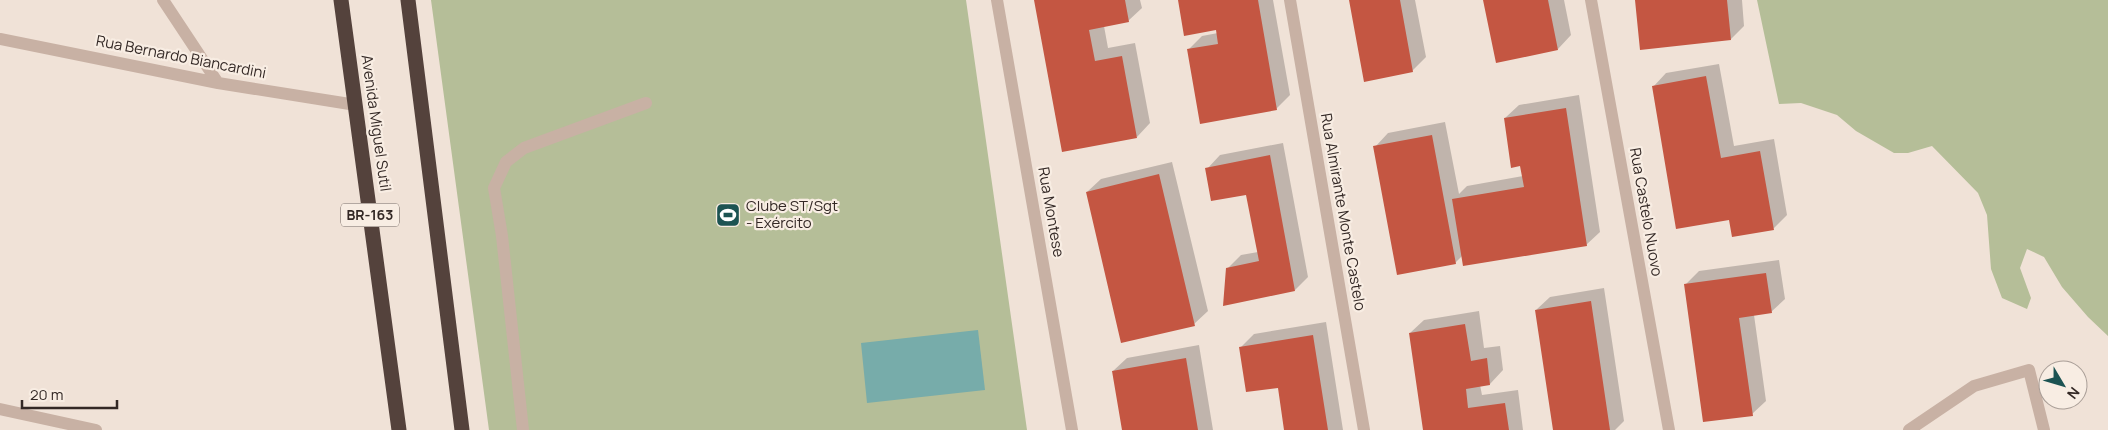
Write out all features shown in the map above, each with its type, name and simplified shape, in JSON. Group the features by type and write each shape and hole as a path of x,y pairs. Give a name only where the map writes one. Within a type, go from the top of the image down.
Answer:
{"highway":[{"name":"Avenida Miguel Sutil","path":"341,0 400,430"},
{"path":"408,0 462,430"}],"street":[{"path":"163,0 218,83"},
{"name":"Rua Montese","path":"997,0 1072,430"},
{"name":"Rua Almirante Monte Castelo","path":"1290,0 1364,430"},
{"name":"Rua Castelo Nuovo","path":"1591,0 1669,430"},
{"name":"Rua Bernardo Biancardini","path":"0,38 218,83 356,105"},
{"path":"523,430 502,236 494,188 506,162 524,148 646,103"},
{"path":"1909,430 1974,386 2029,370 2044,430"},
{"path":"0,409 96,430"}],"green space":[{"name":"Clube ST/Sgt - Exército","path":"431,0 966,0 1027,430 489,430"},
{"path":"1757,0 2108,0 2108,336 2088,317 2062,287 2044,257 2027,249 2020,268 2031,298 2027,309 2002,298 1991,269 1987,215 1978,193 1932,146 1908,153 1894,153 1856,131 1837,115 1801,103 1779,104"}],"water":[{"path":"978,330 985,390 867,403 861,343"}],"building":[{"path":"1034,0 1125,0 1129,22 1089,30 1095,61 1122,56 1137,138 1062,152"},
{"path":"1178,0 1258,0 1277,110 1200,124 1187,49 1218,44 1216,30 1184,36"},
{"path":"1349,0 1400,0 1413,72 1364,82"},
{"path":"1483,0 1548,0 1558,50 1496,63"},
{"path":"1635,0 1727,0 1731,40 1640,50"},
{"path":"1706,76 1721,158 1760,151 1774,230 1732,237 1729,220 1676,229 1652,86"},
{"path":"1566,108 1587,246 1463,266 1452,199 1524,187 1520,166 1511,168 1504,118"},
{"path":"1432,135 1456,264 1397,275 1373,146"},
{"path":"1270,155 1295,291 1223,306 1226,268 1259,261 1246,195 1211,201 1205,168"},
{"path":"1159,174 1195,326 1121,343 1086,192"},
{"path":"1766,273 1772,313 1739,318 1753,416 1703,422 1684,284"},
{"path":"1591,301 1610,430 1553,430 1535,310"},
{"path":"1465,324 1471,361 1487,358 1490,385 1466,389 1468,408 1505,403 1509,430 1423,430 1409,333"},
{"path":"1313,335 1328,430 1284,430 1278,388 1246,392 1239,347"},
{"path":"1186,358 1198,430 1122,430 1112,371"}],"place":[{"name":"Clube ST/Sgt - Exército","path":"728,215"}]}
